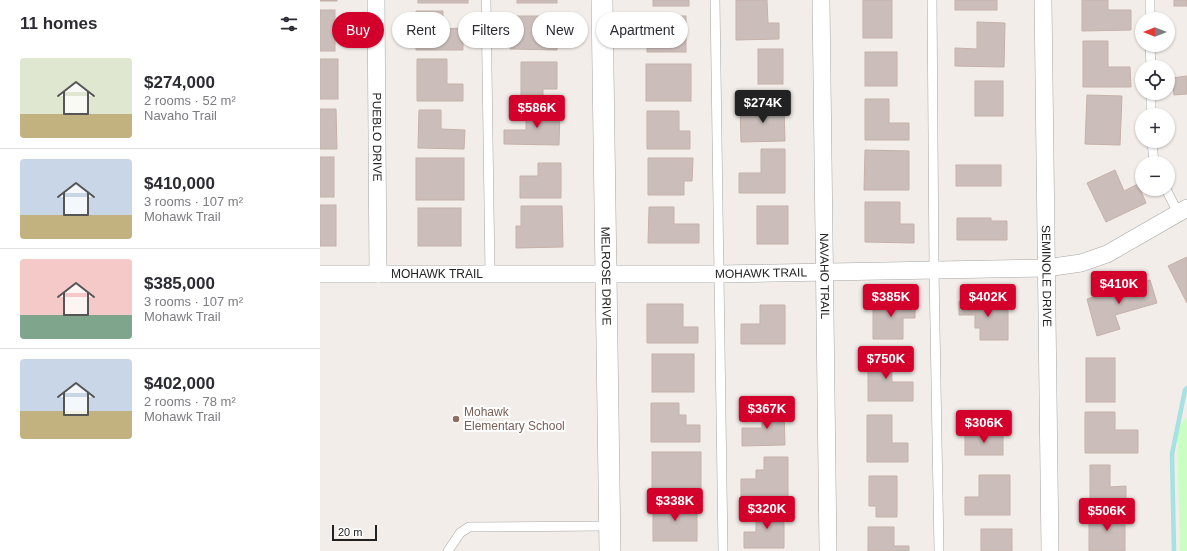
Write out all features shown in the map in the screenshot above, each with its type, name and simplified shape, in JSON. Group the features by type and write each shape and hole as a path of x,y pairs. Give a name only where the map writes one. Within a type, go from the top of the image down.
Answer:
{"street":[{"name":"PUEBLO DRIVE","path":"376,0 378,274"},
{"name":"MELROSE DRIVE","path":"602,0 610,551"},
{"name":"NAVAHO TRAIL","path":"821,0 828,551"},
{"name":"SEMINOLE DRIVE","path":"1043,0 1050,551"},
{"name":"MOHAWK TRAIL","path":"320,274 719,274 1046,268 1081,263 1107,254 1182,211"}],"lane":[{"path":"486,0 490,274"},
{"path":"715,0 723,551"},
{"path":"932,0 934,270 939,551"},
{"path":"1150,0 1150,12"},
{"path":"1171,196 1182,211"},
{"path":"448,551 460,533 469,527 610,526"}],"green space":[{"path":"1187,417 1187,551 1180,551 1177,429"}],"building":[{"path":"337,0 337,1 320,1"},
{"path":"418,0 468,0 468,3 418,3"},
{"path":"517,0 557,0 557,3 517,3"},
{"path":"653,0 689,0 689,6 653,6"},
{"path":"736,0 767,0 768,23 779,23 779,39 736,40"},
{"path":"863,0 892,0 892,38 863,38"},
{"path":"955,0 997,0 997,10 955,10"},
{"path":"1082,0 1108,0 1108,10 1131,10 1131,30 1082,31"},
{"path":"1174,0 1187,0 1187,6 1174,6"},
{"path":"320,10 335,10 335,12 332,12 332,48 335,48 335,51 320,51"},
{"path":"416,11 443,11 443,12"},
{"path":"524,16 532,16 532,48 557,48 557,50 510,49 524,48"},
{"path":"977,22 1005,23 1004,67 955,66 955,48 977,49"},
{"path":"458,28 458,48 463,48 463,50 416,50 416,48 450,48 450,29"},
{"path":"1083,41 1108,41 1108,67 1130,67 1131,87 1083,87"},
{"path":"647,48 686,48 686,52 647,52"},
{"path":"758,49 783,49 783,84 758,84"},
{"path":"865,52 897,52 897,86 865,86"},
{"path":"320,59 338,59 338,99 320,99"},
{"path":"417,59 447,59 447,84 463,84 463,101 417,101"},
{"path":"521,62 557,62 557,89 543,89 543,99 521,99"},
{"path":"646,64 691,64 691,101 646,101"},
{"path":"1187,76 1187,94 1175,95 1175,78"},
{"path":"975,81 1003,81 1003,116 975,116"},
{"path":"1087,95 1122,96 1120,145 1085,144"},
{"path":"865,99 889,99 889,123 909,123 909,140 865,140"},
{"path":"784,106 785,141 741,142 740,108"},
{"path":"320,109 336,109 337,149 320,149"},
{"path":"419,110 441,110 441,129 465,130 464,149 418,148"},
{"path":"526,110 560,110 559,145 504,144 504,130 526,130"},
{"path":"647,111 679,111 679,131 690,131 690,149 647,149"},
{"path":"761,149 785,149 785,193 739,193 739,173 761,173"},
{"path":"865,150 909,151 909,190 864,190"},
{"path":"320,157 334,157 334,197 320,197"},
{"path":"416,158 464,158 464,200 416,200"},
{"path":"648,158 693,158 692,181 684,181 684,195 648,195"},
{"path":"538,163 561,163 561,198 520,198 520,176 538,176"},
{"path":"956,165 1001,165 1001,186 956,186"},
{"path":"1115,170 1124,191 1135,186 1135,196 1143,196 1146,203 1106,222 1087,183"},
{"path":"865,202 900,202 900,224 914,224 914,243 865,242"},
{"path":"320,205 336,205 336,246 320,246"},
{"path":"521,206 562,206 563,247 516,248 516,226 521,226"},
{"path":"757,206 788,206 788,244 757,244"},
{"path":"649,207 674,207 674,224 699,224 699,243 648,243"},
{"path":"418,208 461,208 461,246 418,246"},
{"path":"957,218 991,218 991,221 1007,221 1007,240 957,240"},
{"path":"1187,257 1187,303 1168,266"},
{"path":"1150,280 1157,303 1115,315 1120,329 1097,336 1087,299"},
{"path":"873,301 915,301 915,318 903,318 903,339 873,339"},
{"path":"959,301 1008,301 1008,340 980,340 980,328 975,328 975,315 959,315"},
{"path":"647,304 683,304 683,327 698,327 698,343 647,343"},
{"path":"760,305 785,305 785,344 741,344 741,324 760,324"},
{"path":"868,352 891,352 892,382 913,382 913,401 868,401"},
{"path":"652,354 694,354 694,392 652,392"},
{"path":"1086,358 1115,358 1115,402 1086,402"},
{"path":"651,403 679,403 679,415 686,415 686,425 700,425 700,442 651,442"},
{"path":"762,409 784,409 785,445 742,446 742,428 762,428"},
{"path":"1085,412 1115,412 1115,430 1138,430 1138,453 1085,453"},
{"path":"867,415 892,415 892,443 908,443 908,462 867,462"},
{"path":"965,432 1003,432 1003,455 965,455"},
{"path":"652,452 701,452 701,492 652,492"},
{"path":"764,457 788,457 788,499 741,499 741,479 756,479 756,470 764,470"},
{"path":"1090,465 1110,465 1110,487 1126,486 1126,504 1090,504"},
{"path":"979,475 1010,475 1010,515 965,515 965,497 979,497"},
{"path":"869,476 897,476 897,517 876,517 876,506 869,506"},
{"path":"653,502 697,502 697,541 653,541"},
{"path":"756,509 784,509 784,548 744,548 744,532 756,532"},
{"path":"1089,512 1125,512 1125,551 1089,551"},
{"path":"868,527 894,527 894,546 909,546 909,551 868,551"},
{"path":"981,529 1012,529 1012,551 981,551"}],"waterway":[{"path":"1174,551 1172,454 1185,390 1187,388"}],"place":[{"name":"Mohawk Elementary School","path":"456,419"}]}
